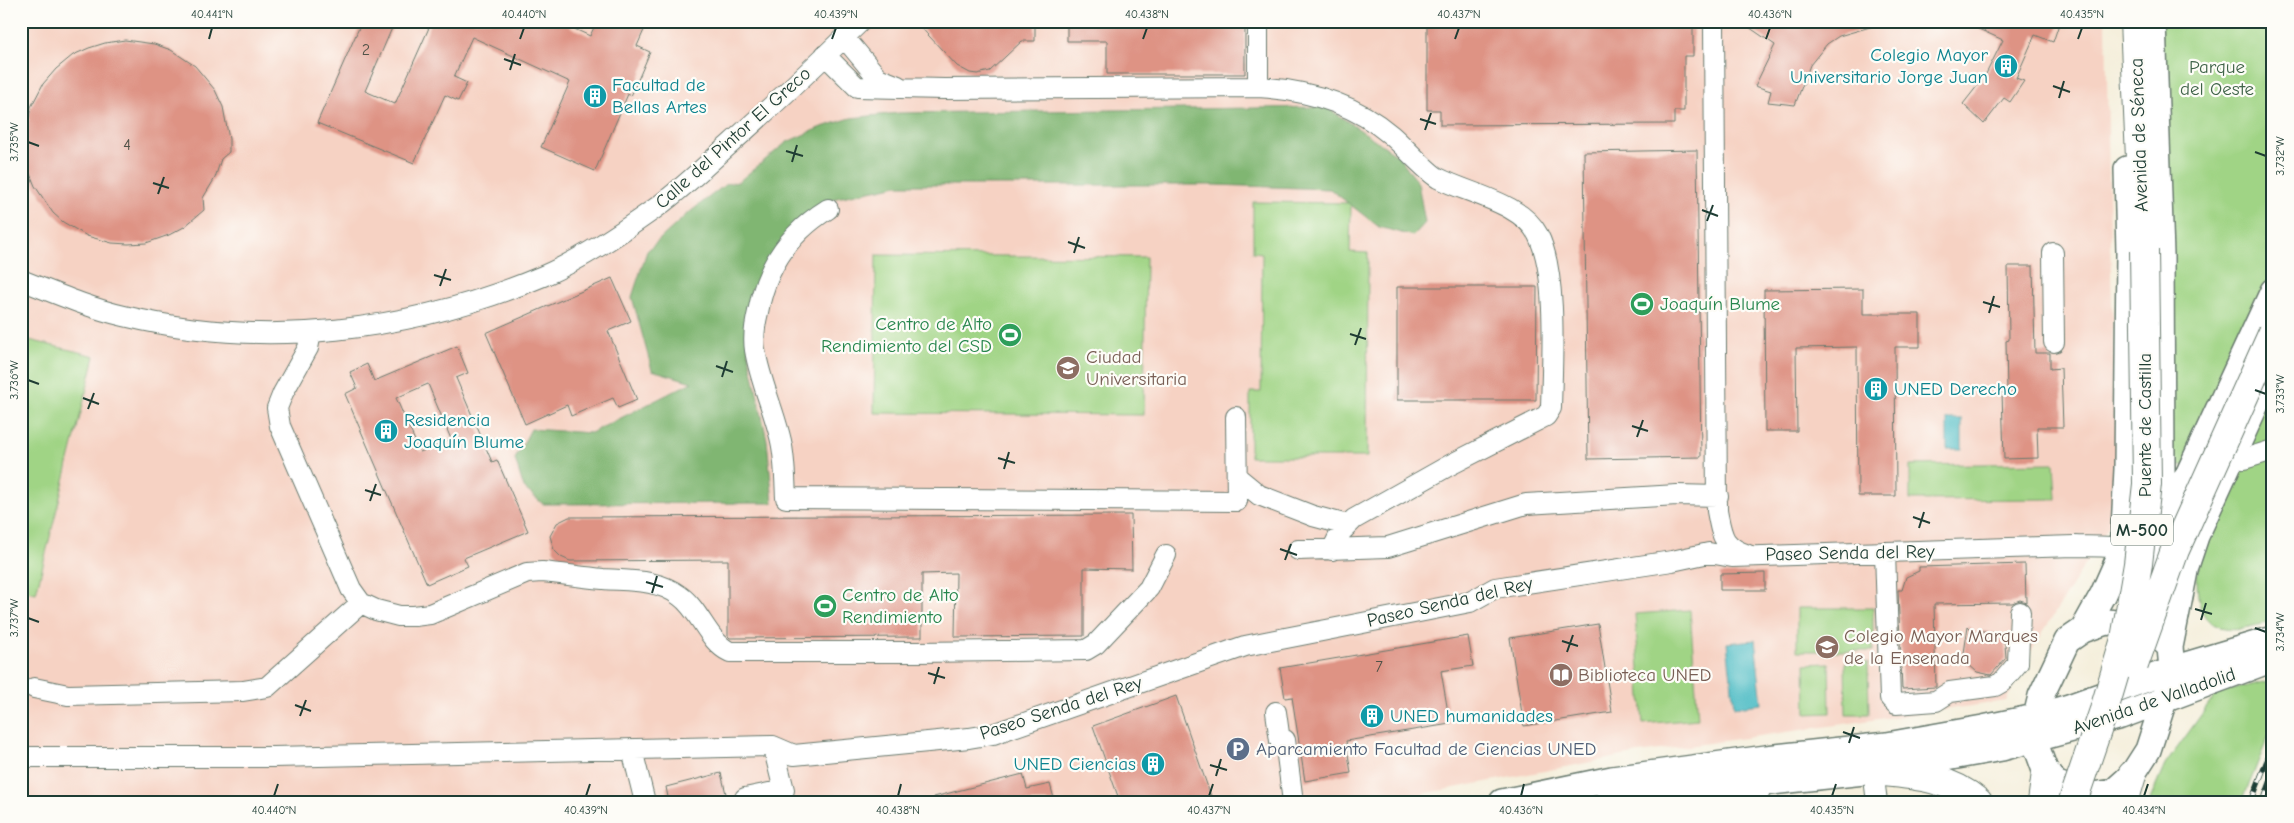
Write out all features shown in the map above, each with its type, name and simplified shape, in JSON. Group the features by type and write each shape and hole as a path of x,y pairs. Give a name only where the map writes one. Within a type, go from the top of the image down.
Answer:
{"highway":[{"name":"Avenida de Séneca","path":"2134,21 2144,250"},
{"name":"Puente de Castilla","path":"2073,801 2104,710 2124,639 2138,564 2147,484 2144,250"},
{"name":"M-500","path":"2073,801 2113,727 2175,550 2273,332"},
{"path":"1874,771 1937,779 1963,789 1978,802"},
{"path":"2042,802 2046,773"}],"main road":[{"path":"2083,630 2103,594 2122,549 2127,469 2130,253 2124,21"},
{"path":"2153,21 2161,255 2162,475 2176,616"},
{"path":"2122,549 2166,506 2187,477 2273,291"},
{"path":"2171,658 2157,635 2136,625 2106,622 2083,630 2067,641 2046,682 2034,728 2046,773 2058,784 2076,792 2092,796 2119,793 2148,750 2165,700 2171,658 2176,616 2188,558 2273,367"},
{"name":"Avenida de Valladolid","path":"2034,728 2171,658 2273,638"},
{"name":"Avenida de Valladolid","path":"2034,728 2121,716 2273,659"},
{"path":"1620,801 1758,792 2002,748 2034,728"},
{"path":"1502,802 1612,779 1766,758 2034,728"}],"street":[{"name":"Calle del Pintor El Greco","path":"21,280 88,306 168,326 210,332 280,335 311,333 377,325 421,316 505,290 545,275 583,254 655,209 686,183 861,21"},
{"path":"1258,21 1258,87"},
{"path":"1714,21 1714,210 1718,503 1721,535 1727,544 1748,555"},
{"path":"844,38 878,78 902,88"},
{"path":"825,55 855,86 902,88 1258,87 1291,89 1354,111 1382,127 1436,177 1458,188 1500,204 1523,218 1537,233 1545,250 1552,338 1551,408 1546,416 1354,518 1341,532 1332,550"},
{"path":"828,209 811,220 789,240 771,268 761,292 755,324 755,348 760,372 782,442 786,498 1237,501 1236,417"},
{"path":"2053,253 2054,342"},
{"path":"311,333 308,348 282,393 277,408 280,426 351,590 361,603 376,610 399,616 430,614 527,573 542,572 646,582 664,586 686,601 697,612 720,648 730,652 1086,650 1096,644 1149,588 1166,555"},
{"path":"2232,458 2244,459 2273,450"},
{"path":"1237,477 1260,495 1313,516 1348,525"},
{"path":"1298,550 1388,548 1526,504 1677,495 1718,503"},
{"path":"1696,556 1709,540 1718,503"},
{"name":"Paseo Senda del Rey","path":"773,746 794,755 993,734 1245,646 1470,602 1495,588 1672,561 1709,553 1732,557 2074,546 2122,549 2146,551 2159,558 2173,588"},
{"path":"1885,553 1890,698 1896,704 1936,701 1950,692 1995,686 2002,682 2018,663 2020,612"},
{"path":"34,688 68,695 243,691 267,686 361,603"},
{"path":"1276,712 1280,741 1285,740 1293,802"},
{"path":"21,758 273,757 773,746 784,790 745,798"},
{"path":"632,750 644,802"},
{"path":"1874,771 1877,802"}],"shaded area":[{"name":"Ciudad Universitaria","path":"21,21 2106,21 2110,240 2118,495 2111,522 2030,653 2006,701 1639,753 1380,802 21,802"}],"green space":[{"name":"Parque del Oeste","path":"2160,21 2273,21 2273,620 2237,629 2216,625 2207,619 2201,609 2198,595 2197,572 2237,472 2179,465 2165,461"},
{"path":"1326,107 1399,156 1418,183 1425,223 1413,236 1379,227 1330,189 1215,185 898,185 837,198 785,235 751,291 748,351 767,440 773,503 543,504 524,488 515,459 531,429 591,433 692,382 652,370 632,297 647,251 686,215 726,184 738,182 787,142 819,128 851,118 899,113"},
{"path":"1253,202 1351,203 1350,252 1368,253 1367,457 1250,457 1250,392 1261,392 1262,253 1253,252"},
{"name":"Centro de Alto Rendimiento del CSD","path":"876,255 1146,257 1144,415 874,413"},
{"path":"21,338 95,356 36,593 21,590"},
{"path":"2054,463 2056,499 1910,500 1910,465"},
{"path":"1797,608 1873,608 1873,651 1797,651"},
{"path":"1690,610 1698,719 1643,724 1635,614"},
{"path":"1829,663 1830,713 1806,714 1805,664"},
{"path":"1845,663 1868,663 1869,714 1846,714"},
{"path":"2273,680 2273,725 2242,802 2149,802 2165,765 2217,693"}],"water":[{"path":"1947,419 1962,419 1962,449 1947,449"},
{"path":"1755,640 1762,704 1734,707 1727,643"}],"building":[{"name":"Facultad de Bellas Artes","path":"362,21 395,21 365,91 395,104 432,21 557,21 590,36 597,21 648,21 637,46 650,52 631,96 628,94 595,171 541,147 570,82 472,37 454,77 467,83 458,101 445,95 414,163 317,123"},
{"path":"915,21 1035,21 1035,41 1022,41 990,71 977,74 970,73 957,66"},
{"path":"1067,21 1245,21 1245,74 1107,74 1107,41 1067,41"},
{"path":"1427,21 1693,21 1693,56 1684,56 1684,111 1674,111 1674,124 1440,125 1440,110 1427,110"},
{"path":"1740,21 1877,21 1877,25 1839,36 1827,44 1810,65 1795,105 1768,102 1771,91 1755,86 1775,45"},
{"name":"Colegio Mayor Universitario Jorge Juan","path":"1961,21 2060,21 2053,42 2035,35 2016,78 2024,81 2010,102 2004,98 1984,124 1963,104 1985,76 2003,40"},
{"path":"125,40 154,44 171,50 195,66 215,90 223,107 229,139 229,152 221,159 215,178 203,198 204,210 184,227 169,235 146,243 112,243 87,236 63,222 53,213 35,186 28,169 25,136 31,107 43,84 56,69 73,55 105,43"},
{"name":"Joaquín Blume","path":"1697,150 1701,457 1588,459 1584,152"},
{"path":"2008,266 2033,266 2035,353 2050,353 2050,369 2061,368 2063,427 2037,427 2038,458 2004,459 2002,392 2007,392 2006,341 2009,340"},
{"path":"612,278 631,321 608,331 637,400 618,408 613,398 571,416 567,405 525,424 486,333"},
{"path":"1397,287 1537,287 1536,400 1397,400"},
{"name":"UNED Derecho","path":"1863,289 1863,314 1920,314 1920,347 1895,347 1896,496 1858,496 1857,347 1796,348 1797,431 1765,431 1764,290"},
{"path":"457,346 468,373 456,378 492,462 497,460 528,531 464,558 468,566 427,584 345,394 357,388 350,372 367,364 374,381","holes":["428,384 451,439 420,452 396,398"]},
{"name":"Centro de Alto Rendimiento","path":"1131,515 1132,569 1084,568 1084,636 955,637 956,573 922,574 922,637 730,638 728,636 728,560 570,561 561,557 554,550 550,536 557,523 569,517"},
{"path":"2025,564 2026,602 2020,600 2012,603 1934,604 1936,687 1902,689 1898,590 1902,590 1906,577 1919,571 1919,567"},
{"path":"1765,573 1765,590 1720,590 1720,574"},
{"name":"Biblioteca UNED","path":"1598,624 1612,712 1524,726 1510,638"},
{"path":"1968,626 1975,633 1984,631 1995,633 2005,644 2006,658 1991,675 1977,672 1968,664 1964,653"},
{"name":"UNED humanidades","path":"1468,636 1473,666 1441,671 1450,724 1346,741 1351,773 1305,781 1292,697 1285,698 1280,668"},
{"name":"UNED Ciencias","path":"1176,696 1213,802 1120,802 1093,726"},
{"path":"721,773 728,802 669,802 666,787"},
{"path":"1023,774 1027,789 1050,784 1055,802 934,802 934,797"}],"railway":[{"path":"2251,802 2273,745"},
{"path":"2263,802 2273,775"}],"place":[{"name":"Colegio Mayor Universitario Jorge Juan","path":"2006,66"},
{"name":"Facultad de Bellas Artes","path":"595,96"},
{"name":"Joaquín Blume","path":"1642,304"},
{"name":"Centro de Alto Rendimiento del CSD","path":"1010,335"},
{"name":"Ciudad Universitaria","path":"1068,368"},
{"name":"UNED Derecho","path":"1876,389"},
{"name":"Residencia Joaquín Blume","path":"386,431"},
{"name":"Centro de Alto Rendimiento","path":"825,606"},
{"name":"Colegio Mayor Marques de la Ensenada","path":"1827,647"},
{"name":"Biblioteca UNED","path":"1561,675"},
{"name":"UNED humanidades","path":"1372,716"},
{"name":"Aparcamiento Facultad de Ciencias UNED","path":"1238,749"},
{"name":"UNED Ciencias","path":"1153,764"}]}
